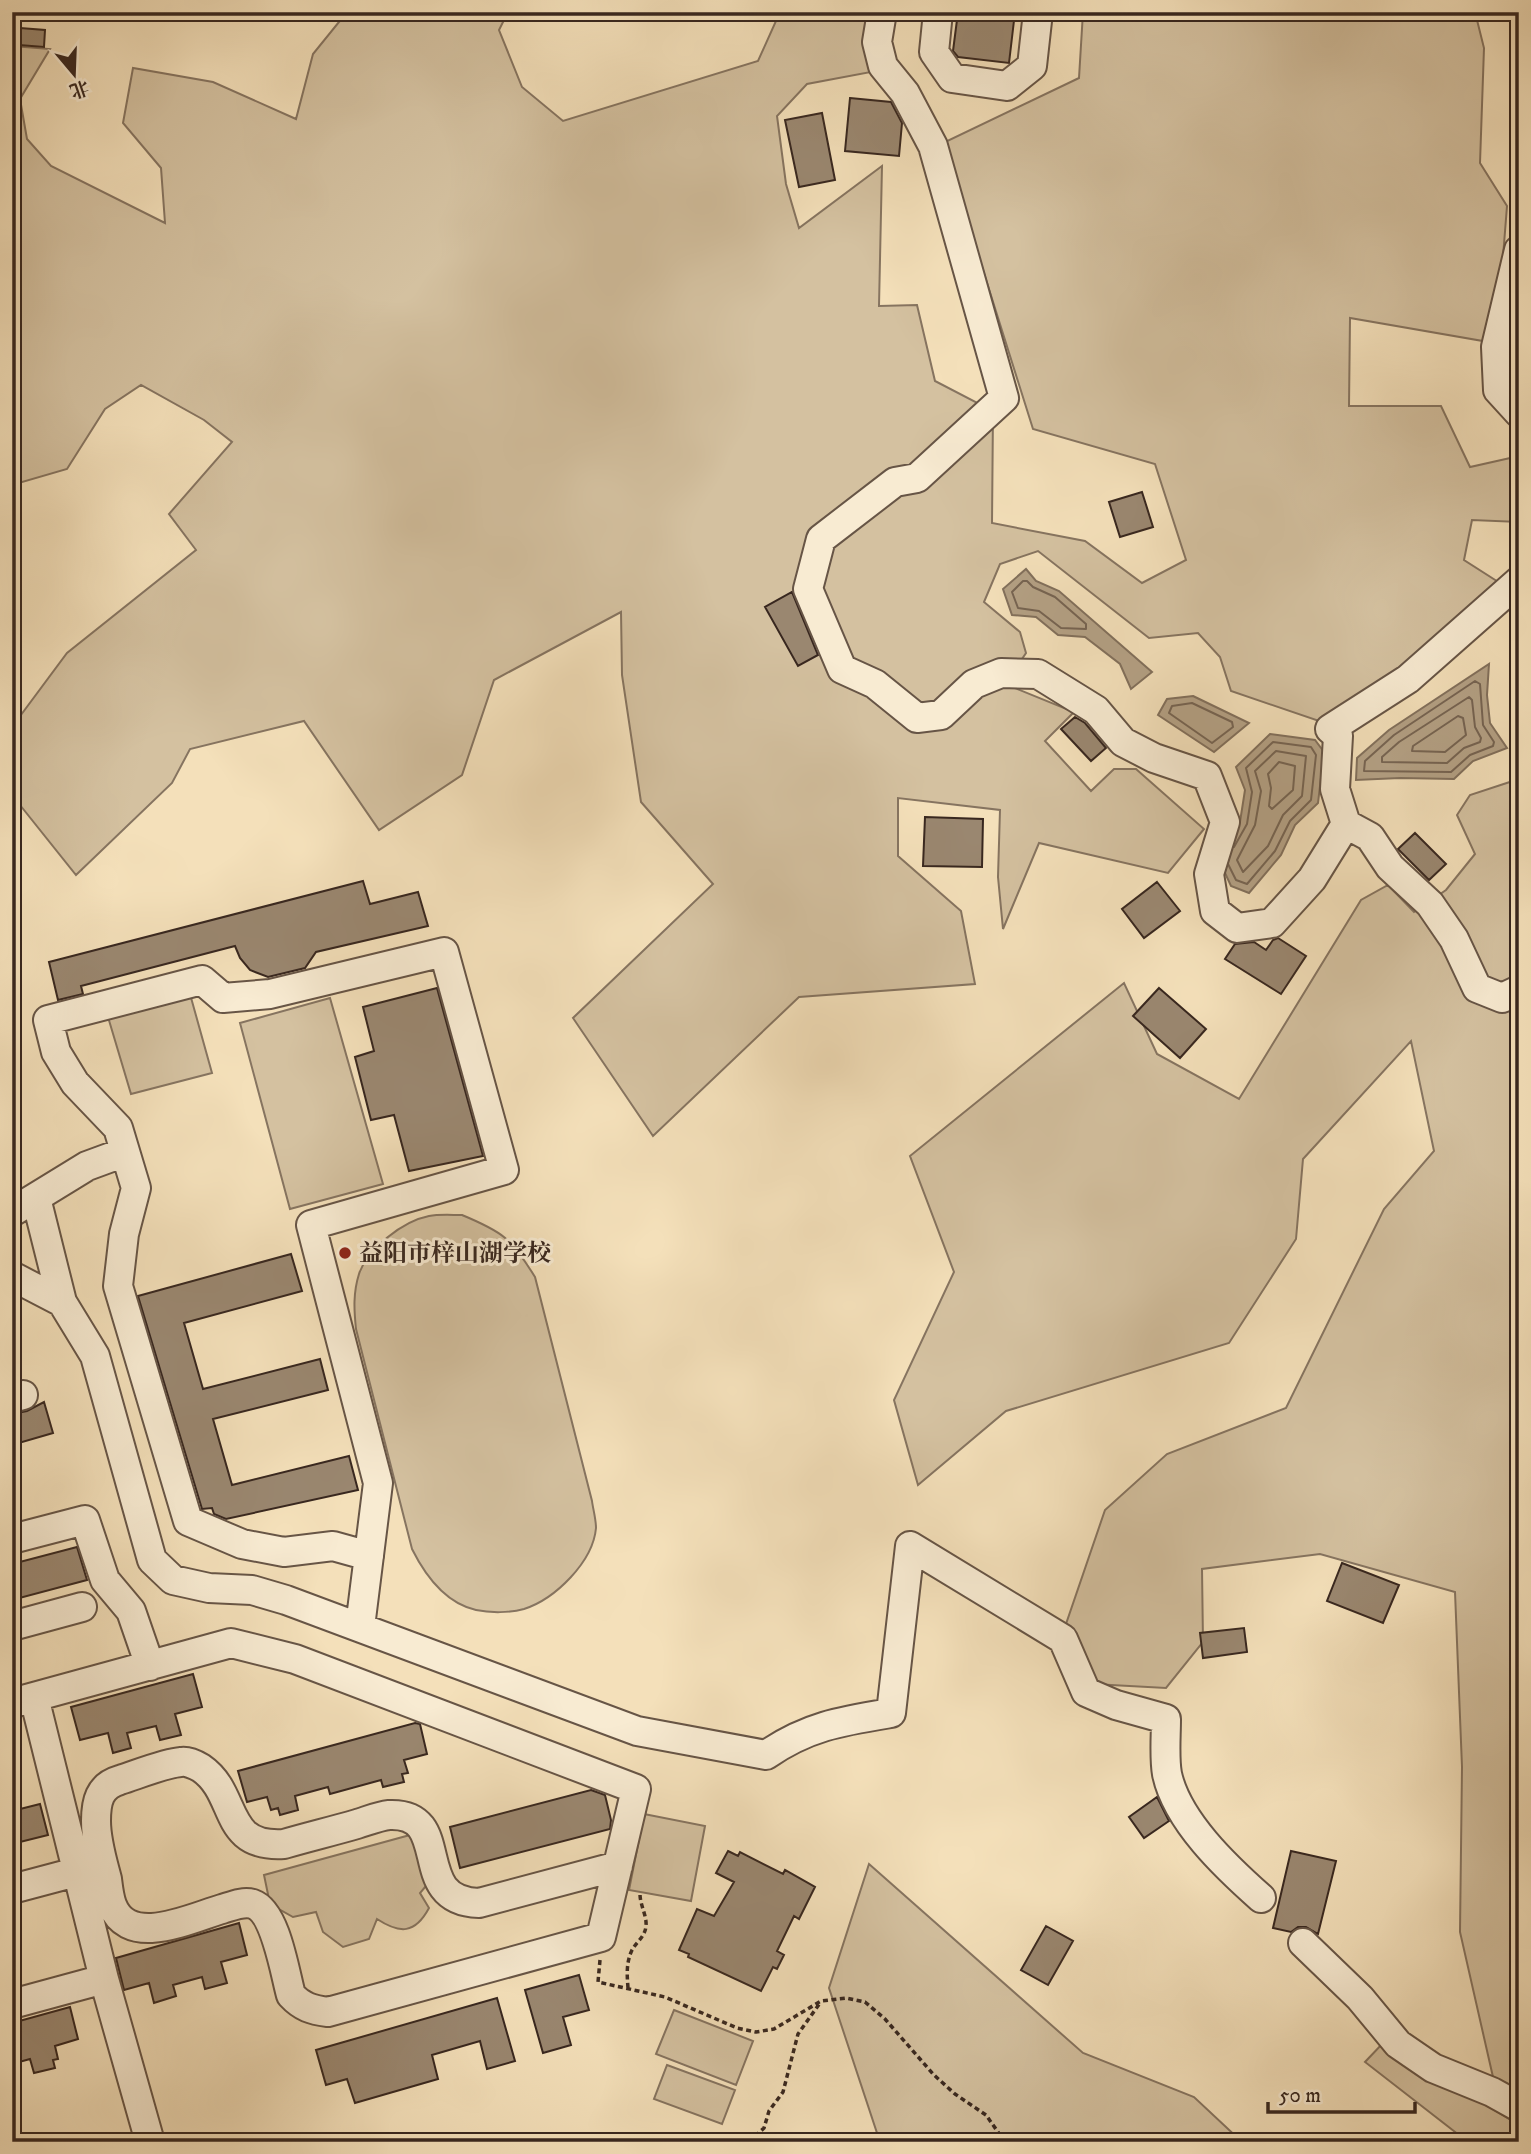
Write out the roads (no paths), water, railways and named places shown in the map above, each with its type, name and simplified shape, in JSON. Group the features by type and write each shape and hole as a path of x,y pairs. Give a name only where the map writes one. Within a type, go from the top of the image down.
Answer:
{"street":[{"path":"882,12 877,42 883,66 905,93 933,146 1004,398 917,478 895,482 821,540 808,589 842,669 876,684 917,718 942,715 974,684 1001,673 1038,674 1096,710 1123,742 1154,758 1207,776 1225,821 1209,874 1215,911 1237,928 1272,923 1312,879 1346,824"},
{"path":"938,12 934,52 952,78 1007,86 1032,66 1038,12"},
{"path":"1519,250 1496,347 1498,390 1519,413"},
{"path":"1519,581 1408,679 1330,729 1338,736 1335,789 1346,824 1370,837 1390,867 1430,904 1454,939 1477,988 1502,998 1519,990"},
{"path":"360,1627 369,1556 378,1483 311,1225 504,1170 444,952 270,994 223,998 202,980 48,1020 56,1052 75,1083 118,1128 136,1188 124,1234 118,1286 188,1521 242,1544 284,1552 333,1546 369,1556"},
{"path":"12,1212 87,1166 125,1152"},
{"path":"36,1198 62,1302 95,1356 152,1560 173,1580 209,1588 252,1590 286,1600 637,1731 766,1755 790,1738 834,1723 891,1713 910,1546 1063,1639 1086,1692 1116,1705 1166,1719 1167,1773 1183,1812 1228,1869 1261,1898"},
{"path":"12,1276 62,1302"},
{"path":"12,1539 85,1520 105,1580 131,1611 150,1666"},
{"path":"12,1626 82,1607"},
{"path":"150,2142 76,1872 23,1700 231,1643 295,1659 636,1789 618,1866 601,1937 328,2012 313,2011 299,2004 291,1995 272,1926 265,1913 254,1905 239,1904 155,1929 138,1928 123,1919 113,1907 96,1832 96,1805 101,1793 111,1782 182,1761 196,1765 210,1774 219,1787 236,1825 251,1839 269,1845 284,1844 389,1815 407,1818 420,1826 427,1838 440,1885 448,1895 464,1902 479,1903 618,1866"},
{"path":"12,1889 76,1872"},
{"path":"1303,1943 1360,1998 1398,2044 1433,2068 1492,2092 1519,2108"},
{"path":"12,2004 104,1979"}],"water":[{"path":"1026,569 1036,581 1059,591 1152,672 1131,689 1120,664 1085,637 1058,635 1036,617 1012,615 1003,589"},
{"path":"1489,664 1487,695 1490,723 1507,748 1473,761 1454,779 1356,780 1357,758 1389,730"},
{"path":"1193,696 1249,723 1214,752 1158,715 1167,699"},
{"path":"1270,734 1315,740 1324,752 1318,803 1295,825 1281,855 1249,893 1231,886 1219,860 1240,822 1245,790 1236,767"}],"place":[{"name":"益阳市梓山湖学校","path":"345,1253"}]}
